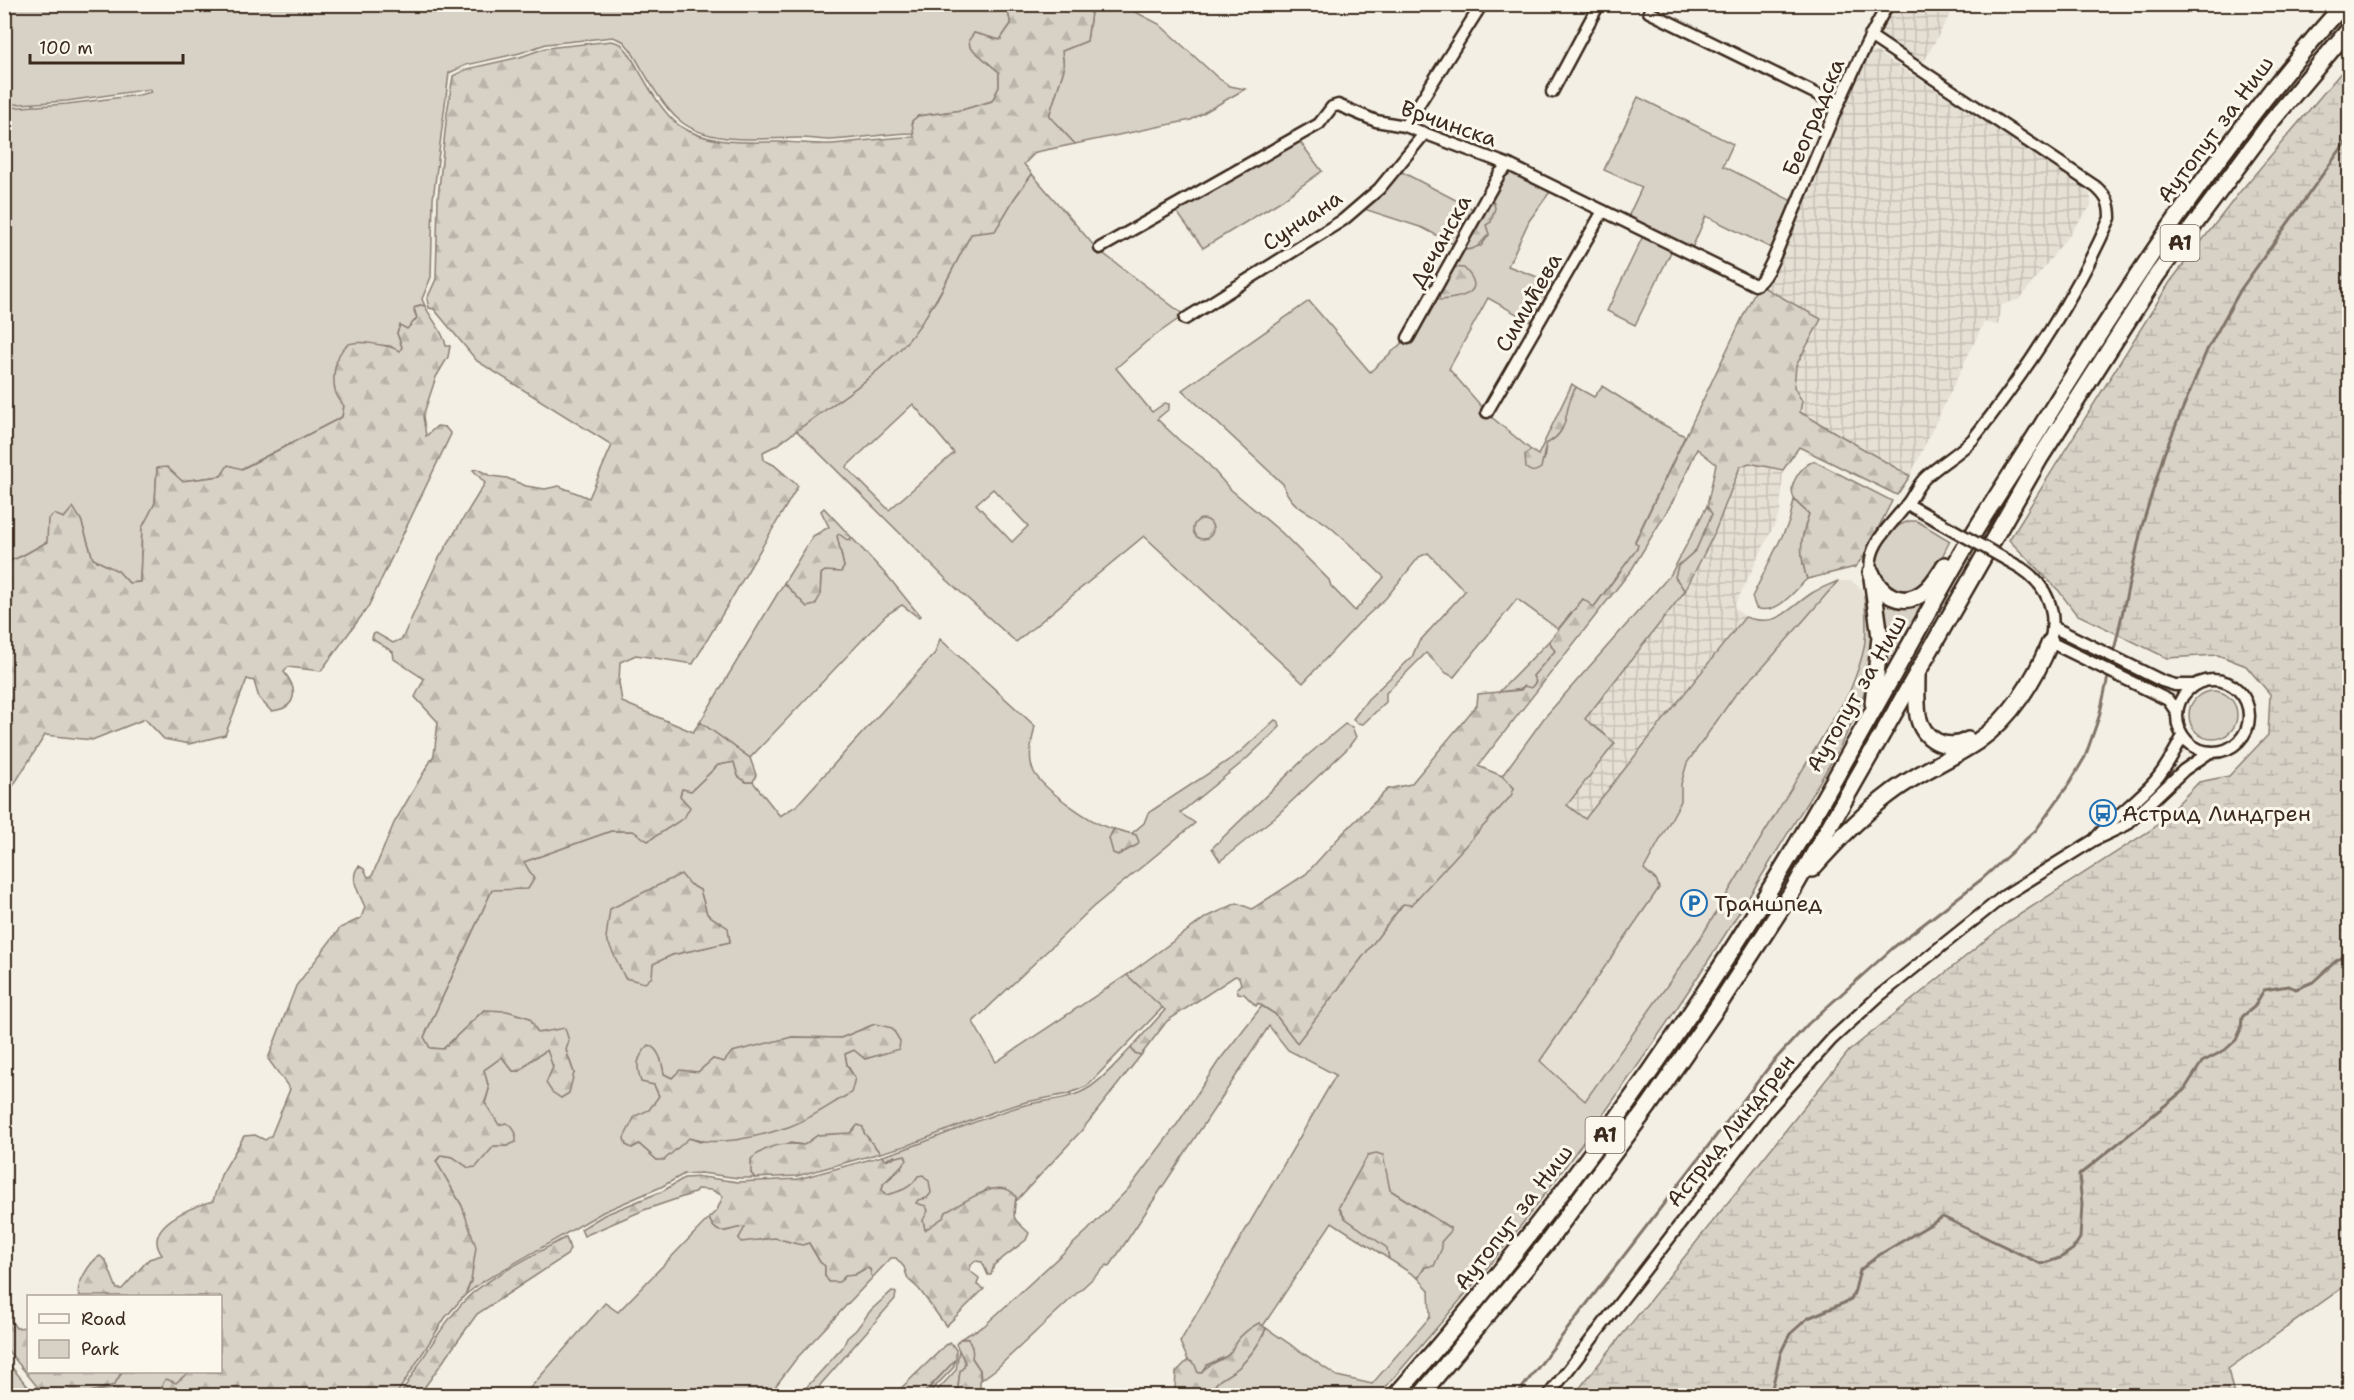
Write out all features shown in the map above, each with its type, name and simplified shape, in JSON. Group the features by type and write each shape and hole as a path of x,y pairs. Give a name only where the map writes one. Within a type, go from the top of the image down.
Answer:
{"highway":[{"name":"Аутопут за Ниш","path":"1395,1395 1464,1315 1528,1235 1617,1117 1749,922 1872,713 1960,555 2152,251 2262,103 2344,4"},
{"name":"Аутопут за Ниш","path":"1420,1395 1546,1244 1648,1107 1720,1003 1793,890 2040,458 2157,274 2270,123 2349,28"},
{"path":"1871,572 1876,585 1895,598 1912,597 1926,591 1985,503 2015,469"},
{"path":"1871,572 1880,637 1872,713"},
{"path":"1917,672 1918,714 1922,726 1935,741 1953,745 1964,742 1983,728 2050,639"},
{"path":"1793,890 1861,819 1891,793 1978,741 1996,726 2037,672 2050,639"}],"street":[{"path":"1405,126 1482,4"},
{"path":"1552,92 1599,4"},
{"name":"Београдска","path":"1779,247 1837,104 1888,4"},
{"path":"1649,12 1837,104"},
{"path":"1870,36 2097,187 2106,197 2110,207 2110,218 2101,239 2033,354 1973,439 1962,451 1924,479 1877,544 1870,562 1871,572"},
{"name":"Врчинска","path":"1100,248 1319,124 1329,111 1338,105 1376,121 1405,126 1509,165 1755,285 1763,279 1779,247"},
{"name":"Сунчана","path":"1185,319 1343,220 1379,189 1424,134"},
{"name":"Дечанска","path":"1408,338 1500,173 1509,165"},
{"name":"Симићева","path":"1487,412 1603,211"},
{"path":"1907,504 2032,575 2044,591 2051,606 2050,639"},
{"path":"2050,639 2076,639 2168,683 2193,686"},
{"path":"2050,639 2168,700 2177,713"},
{"path":"2207,680 2230,684 2241,694 2248,707 2248,723 2243,737 2232,747 2210,752 2197,749 2182,736 2177,713 2180,700 2193,686 2207,680"},
{"name":"Астрид Линдгрен","path":"2094,840 2166,767 2182,736"},
{"name":"Астрид Линдгрен","path":"1548,1395 1768,1110 1832,1039 1880,996 2004,896 2094,840 2126,825 2184,770 2210,752"}],"shaded area":[{"path":"1893,5 1955,5 1921,67 1878,38 1877,33"},
{"path":"1877,52 2088,189 2091,199 2091,206 2020,299 2001,305 1998,325 1984,322 1910,476 1800,412 1802,401 1794,387 1796,366 1821,319 1763,287 1809,190 1865,57"},
{"path":"1749,463 1783,470 1780,513 1734,607 1745,617 1586,820 1567,805 1615,743 1584,719 1689,586 1714,534 1740,467"},
{"path":"1838,581 1851,581 1862,589 1868,626 1864,655 1849,692 1698,942 1585,1101 1540,1061 1659,888 1657,881 1644,869 1681,801 1681,784 1687,763 1735,695 1764,666"}],"green space":[{"path":"1006,4 1092,5 1087,41 1062,51 1064,69 1049,116 1075,144 1036,152 1024,164 1032,174 995,231 971,234 924,319 891,358 844,397 779,444 763,452 764,460 774,465 798,486 693,664 636,655 620,662 619,682 622,702 693,732 700,722 750,758 756,775 753,782 746,782 738,776 734,762 718,765 691,791 682,789 680,796 690,807 684,818 648,841 633,831 611,831 524,862 534,879 528,889 492,890 424,1037 430,1048 443,1049 484,1010 507,1011 530,1018 538,1033 565,1028 569,1041 566,1050 574,1073 569,1093 561,1098 552,1092 546,1083 553,1067 547,1050 520,1071 513,1071 502,1057 484,1070 489,1089 485,1103 499,1125 506,1123 512,1126 516,1134 516,1142 507,1146 494,1146 476,1167 469,1168 453,1157 441,1155 436,1161 462,1206 476,1247 471,1281 465,1295 445,1318 396,1395 333,1396 321,1391 279,1390 259,1396 160,1395 166,1379 176,1383 188,1373 222,1373 222,1295 79,1295 79,1286 88,1268 100,1256 106,1261 117,1289 122,1289 149,1259 162,1255 157,1245 158,1235 171,1219 213,1201 221,1175 244,1136 255,1135 265,1140 271,1136 290,1089 268,1059 296,986 340,928 361,918 365,907 356,886 356,870 359,866 364,869 368,877 372,876 394,823 434,755 438,722 415,697 424,679 394,659 393,652 372,639 373,634 376,633 393,643 402,639 439,558 485,483 473,470 477,469 491,476 507,478 526,486 545,489 559,486 589,498 612,445 477,361 434,309 429,308 427,299 436,279 438,198 453,76 467,69 520,57 546,48 612,41 621,44 628,52 658,102 672,119 680,126 703,137 740,142 826,144 914,137 912,121 918,116 962,110 992,101 999,87 999,72 970,47 969,40 974,33 1000,40 1011,24"},
{"path":"5,5 1006,5 1011,24 1000,40 974,33 970,47 999,72 999,87 992,101 962,110 918,116 912,121 914,133 827,140 737,139 706,134 679,120 672,113 630,49 623,41 613,37 546,44 520,53 466,65 449,73 433,199 431,277 422,299 425,306 419,305 414,311 417,318 407,330 401,326 397,333 402,347 400,352 390,346 355,343 342,417 241,469 221,476 182,481 167,468 157,468 155,503 142,529 140,582 129,583 118,571 93,559 81,520 65,518 47,542 5,563 5,108 67,104 151,92 150,89 67,101 5,105"},
{"path":"1092,5 1122,5 1159,24 1218,78 1230,86 1245,89 1191,120 1075,144 1049,116 1064,69 1062,51 1087,41"},
{"path":"2349,63 2349,1283 2228,1369 2234,1395 1574,1395 1849,1051 2008,922 2154,828 2199,782 2229,776 2268,735 2270,694 2246,666 2218,655 2167,658 2076,614 2059,591 2009,540 2170,282 2239,193"},
{"path":"1638,97 1733,144 1723,166 1792,201 1773,249 1706,216 1692,248 1628,217 1642,187 1604,170"},
{"path":"1297,138 1322,171 1279,202 1203,248 1174,208"},
{"path":"1510,168 1552,189 1529,221 1508,266 1556,284 1533,323 1488,298 1449,369 1489,415 1531,450 1525,455 1544,460 1546,444 1554,439 1561,430 1568,400 1576,387 1594,397 1602,386 1685,436 1635,541 1638,545 1637,549 1593,608 1583,599 1558,629 1517,599 1454,677 1446,673 1426,653 1386,693 1386,702 1363,724 1353,719 1368,699 1412,657 1418,643 1465,591 1428,553 1419,557 1386,598 1359,623 1303,683 1144,536 1016,642 947,580 796,430 865,381 905,344 937,299 971,234 1016,196 1032,174 1096,248 1184,315 1146,342 1116,368 1152,412 1165,403 1169,404 1169,409 1157,419 1180,441 1203,458 1229,488 1281,532 1329,580 1331,586 1355,611 1384,577 1329,526 1296,505 1283,484 1182,390 1309,301 1370,372 1404,341 1407,343 1462,247 1481,246 1489,235 1485,216 1487,207 1494,191","holes":["913,404 954,453 889,510 846,467","993,489 1028,526 1012,542 976,504"]},
{"path":"1398,170 1477,211 1457,246 1423,228 1361,208"},
{"path":"1489,201 1494,203 1495,208 1491,222 1486,225 1489,234 1477,247 1466,250 1462,247"},
{"path":"1644,234 1672,250 1635,325 1607,311"},
{"path":"1450,267 1464,268 1474,283 1473,289 1463,296 1440,300 1435,296"},
{"path":"1757,287 1763,287 1821,319 1796,366 1794,387 1802,401 1800,412 1910,476 1897,495 1799,447 1783,470 1749,463 1740,467 1714,534 1685,591 1675,577 1678,566 1696,550 1712,514 1707,506 1716,464 1697,449 1676,496 1632,569 1478,766 1502,776 1514,788 1511,796 1411,905 1403,904 1297,1043 1275,1014 1258,1003 1256,1006 1244,994 1238,993 1237,988 1241,984 1239,977 1235,976 1167,1021 1141,1055 1135,1053 1131,1048 1165,1010 1127,975 1205,918 1237,903 1252,909 1306,874 1343,833 1388,789 1411,784 1477,705 1478,694 1521,690 1524,686 1531,688 1536,682 1533,676 1555,651 1549,641 1583,599 1594,607 1637,549 1638,545 1635,542"},
{"path":"420,305 425,306 443,336 446,346 450,346 448,357 436,377 423,416 426,436 437,426 445,427 451,434 368,607 321,671 288,667 284,672 292,685 293,698 286,707 271,711 259,698 254,681 247,679 225,735 189,744 164,739 145,719 92,740 45,735 5,799 5,563 47,542 48,519 54,514 64,518 73,507 81,520 93,559 118,571 129,583 140,582 142,528 155,503 157,468 167,467 182,481 221,476 228,465 242,469 342,417 344,406 336,392 334,379 335,366 342,350 350,344 364,343 400,351 402,347 397,333 400,325 407,329 417,318 414,308"},
{"path":"1572,384 1576,387 1563,426 1560,432 1546,444 1541,468 1530,471 1526,468 1525,455 1531,450 1538,455"},
{"path":"1814,461 1892,501 1864,556 1855,567 1807,579 1802,546 1809,514 1795,500 1792,489 1796,477 1804,467"},
{"path":"1794,500 1809,514 1802,546 1807,579 1778,606 1764,610 1756,608 1752,597 1789,522"},
{"path":"1707,506 1713,514 1696,550 1678,566 1676,577 1685,591 1585,719 1615,743 1567,805 1585,819 1745,617 1757,620 1774,619 1812,593 1838,581 1764,666 1735,695 1687,763 1681,784 1681,801 1644,869 1657,881 1659,888 1540,1061 1585,1101 1698,942 1849,693 1864,646 1866,623 1864,596 1867,596 1874,642 1864,694 1832,761 1694,983 1570,1160 1480,1277 1379,1395 1213,1396 1210,1394 1218,1381 1246,1360 1266,1328 1337,1376 1372,1384 1430,1317 1429,1290 1418,1278 1450,1228 1390,1190 1368,1155 1339,1207 1345,1218 1388,1248 1389,1259 1332,1222 1263,1326 1259,1323 1227,1356 1206,1365 1201,1373 1198,1373 1192,1362 1188,1360 1180,1342 1336,1075 1288,1050 1269,1026 1110,1266 1107,1265 996,1369 981,1380 980,1370 972,1358 968,1339 960,1339 984,1326 1087,1231 1130,1187 1178,1123 1218,1062 1262,1006 1275,1014 1297,1042 1403,904 1514,788 1502,776 1544,718 1671,574"},
{"path":"824,508 852,538 847,540 839,534 837,536 844,567 841,572 825,571 821,574 820,596 815,605 807,607 784,583 813,536 829,527 821,511"},
{"path":"1199,519 1207,519 1213,525 1213,533 1207,539 1199,539 1193,533 1193,525"},
{"path":"1910,521 1917,521 1950,541 1930,577 1914,589 1901,591 1884,581 1876,562 1877,556 1889,537 1899,526"},
{"path":"839,533 850,541 852,538 920,616 918,617 902,605 886,615 750,758 700,722 784,583 807,607 820,596 821,574 844,567 837,536"},
{"path":"1876,591 1888,601 1899,606 1925,602 1888,669 1885,668 1886,647"},
{"path":"940,639 1035,726 1030,755 1034,772 1048,788 1071,806 1095,822 1114,829 1111,834 1113,853 1118,855 1137,845 1130,835 1144,823 1148,813 1238,754 1275,720 1279,722 1280,727 1244,761 1180,813 1195,823 1093,907 973,1022 996,1062 1127,975 1163,1007 1087,1086 1068,1094 1026,1102 996,1111 909,1145 880,1153 864,1133 818,1135 804,1145 790,1143 751,1173 755,1178 701,1173 684,1174 661,1187 603,1212 482,1282 465,1295 471,1281 462,1206 436,1162 441,1155 453,1157 469,1168 494,1146 507,1146 499,1126 485,1103 489,1089 484,1070 502,1057 513,1071 520,1071 548,1049 553,1067 574,1073 566,1050 537,1033 484,1010 443,1049 430,1048 424,1037 492,890 523,862 611,831 633,831 680,796 682,788 691,791 718,765 734,762 738,776 746,782 753,782 780,816 796,806 935,653","holes":["689,884 700,890 707,914 727,928 730,942 672,955 652,964","875,1024 899,1049 865,1059 854,1050 845,1054 847,1065 855,1078 700,1142 689,1138 657,1160 639,1144 632,1148 626,1145 659,1096 654,1085 661,1061 664,1074 672,1078 680,1071 698,1072 713,1059 724,1062 792,1037 841,1038"]},
{"path":"1549,641 1555,651 1533,676 1536,682 1531,688 1499,692"},
{"path":"2213,691 2230,698 2237,715 2230,732 2213,739 2196,732 2189,715 2196,698"},
{"path":"1345,724 1352,727 1356,737 1347,749 1275,817 1220,861 1212,848 1308,755"},
{"path":"1114,829 1136,835 1139,842 1118,855 1113,853 1109,838"},
{"path":"681,874 689,884 700,890 707,914 728,928 730,942 672,955 653,964 652,977 645,983 625,978 606,938 610,909"},
{"path":"875,1024 892,1028 900,1041 899,1049 865,1059 854,1050 845,1054 847,1065 855,1078 851,1093 794,1125 737,1140 711,1142 689,1138 664,1160 657,1160 639,1144 632,1148 626,1145 624,1138 635,1116 649,1110 659,1096 654,1085 641,1082 638,1071 639,1058 649,1045 658,1053 664,1074 672,1078 680,1070 698,1072 713,1059 724,1062 732,1052 792,1037 841,1038"},
{"path":"1131,1048 1135,1053 1141,1055 1082,1130 1016,1201 1016,1197 988,1188 979,1196 946,1212 944,1217 925,1231 916,1203 918,1176 912,1184 900,1191 886,1195 882,1190 883,1184 902,1168 895,1156 884,1160 882,1156 1007,1110 1080,1093 1099,1080"},
{"path":"858,1125 863,1127 864,1133 880,1153 797,1176 755,1178 751,1173 751,1159 763,1150 782,1144 804,1145 818,1135 850,1133"},
{"path":"1376,1153 1383,1155 1390,1190 1450,1228 1450,1232 1441,1242 1442,1248 1434,1266 1425,1267 1418,1278 1389,1259 1387,1248 1345,1218 1339,1207 1368,1155"},
{"path":"905,1155 907,1160 883,1184 882,1190 886,1195 900,1191 912,1184 918,1176 923,1175 929,1181 931,1193 927,1198 918,1200 916,1203 926,1206 928,1211 923,1220 925,1230 944,1217 946,1212 972,1197 992,1189 1002,1188 1010,1191 1016,1197 1015,1218 1029,1233 1026,1240 994,1265 991,1275 988,1275 982,1262 975,1261 970,1266 970,1271 979,1278 977,1285 984,1289 946,1326 919,1289 908,1279 904,1267 896,1258 891,1258 872,1278 870,1269 866,1268 854,1275 845,1276 839,1282 829,1282 825,1276 825,1266 820,1262 809,1243 802,1245 775,1238 741,1242 739,1238 745,1227 725,1231 716,1229 709,1218 717,1210 723,1196 712,1190 697,1189 694,1193 644,1210 584,1236 581,1229 604,1215 663,1191 684,1178 702,1177 738,1182 798,1179 882,1156 885,1160"},
{"path":"709,1218 720,1231 746,1227 739,1238 753,1240 774,1238 795,1243 809,1243 820,1262 825,1266 825,1276 842,1280 845,1275 854,1275 866,1268 870,1269 872,1278 796,1359 769,1395 523,1396 605,1303 618,1312"},
{"path":"566,1237 570,1249 567,1255 477,1314 419,1395 400,1395 440,1332 468,1297 502,1273"},
{"path":"892,1291 896,1293 895,1299 821,1384 815,1395 802,1395 871,1310"},
{"path":"5,1312 16,1328 27,1327 27,1373 121,1373 114,1385 81,1395 44,1395 5,1347"},
{"path":"1259,1323 1266,1328 1254,1350 1238,1368 1218,1381 1210,1394 1199,1391 1191,1395 1167,1395 1175,1390 1176,1372 1188,1360 1195,1365 1198,1373 1201,1373 1229,1354 1241,1336"},
{"path":"960,1339 968,1339 972,1346 972,1358 980,1370 980,1395 957,1395 960,1371 965,1362 956,1344"},
{"path":"951,1343 956,1350 956,1359 922,1395 894,1395 946,1345"},
{"path":"959,1350 965,1362 960,1371 957,1395 932,1396 956,1370"},
{"path":"4,1358 35,1395 5,1395"},
{"path":"956,1359 953,1368 927,1395 922,1396"},
{"path":"121,1373 188,1373 176,1383 163,1383 160,1395 133,1395 114,1389 97,1391 114,1385"}],"waterway":[{"path":"1516,1396 1772,1063 1808,1024 1894,947 1982,879 2036,830 2069,784 2085,757 2099,717 2142,526 2164,454 2207,350 2241,289 2350,136"},
{"path":"1770,1396 1781,1352 1790,1334 1808,1318 1851,1300 1860,1270 1879,1255 1943,1217 2041,1264 2060,1258 2073,1249 2080,1238 2082,1204 2079,1175 2184,1090 2202,1062 2225,1050 2236,1040 2241,1029 2242,1017 2254,1007 2264,990 2288,986 2296,989 2313,982 2337,960 2350,954"}],"place":[{"name":"Астрид Линдгрен","path":"2103,813"},
{"name":"Траншпед","path":"1694,903"}]}
